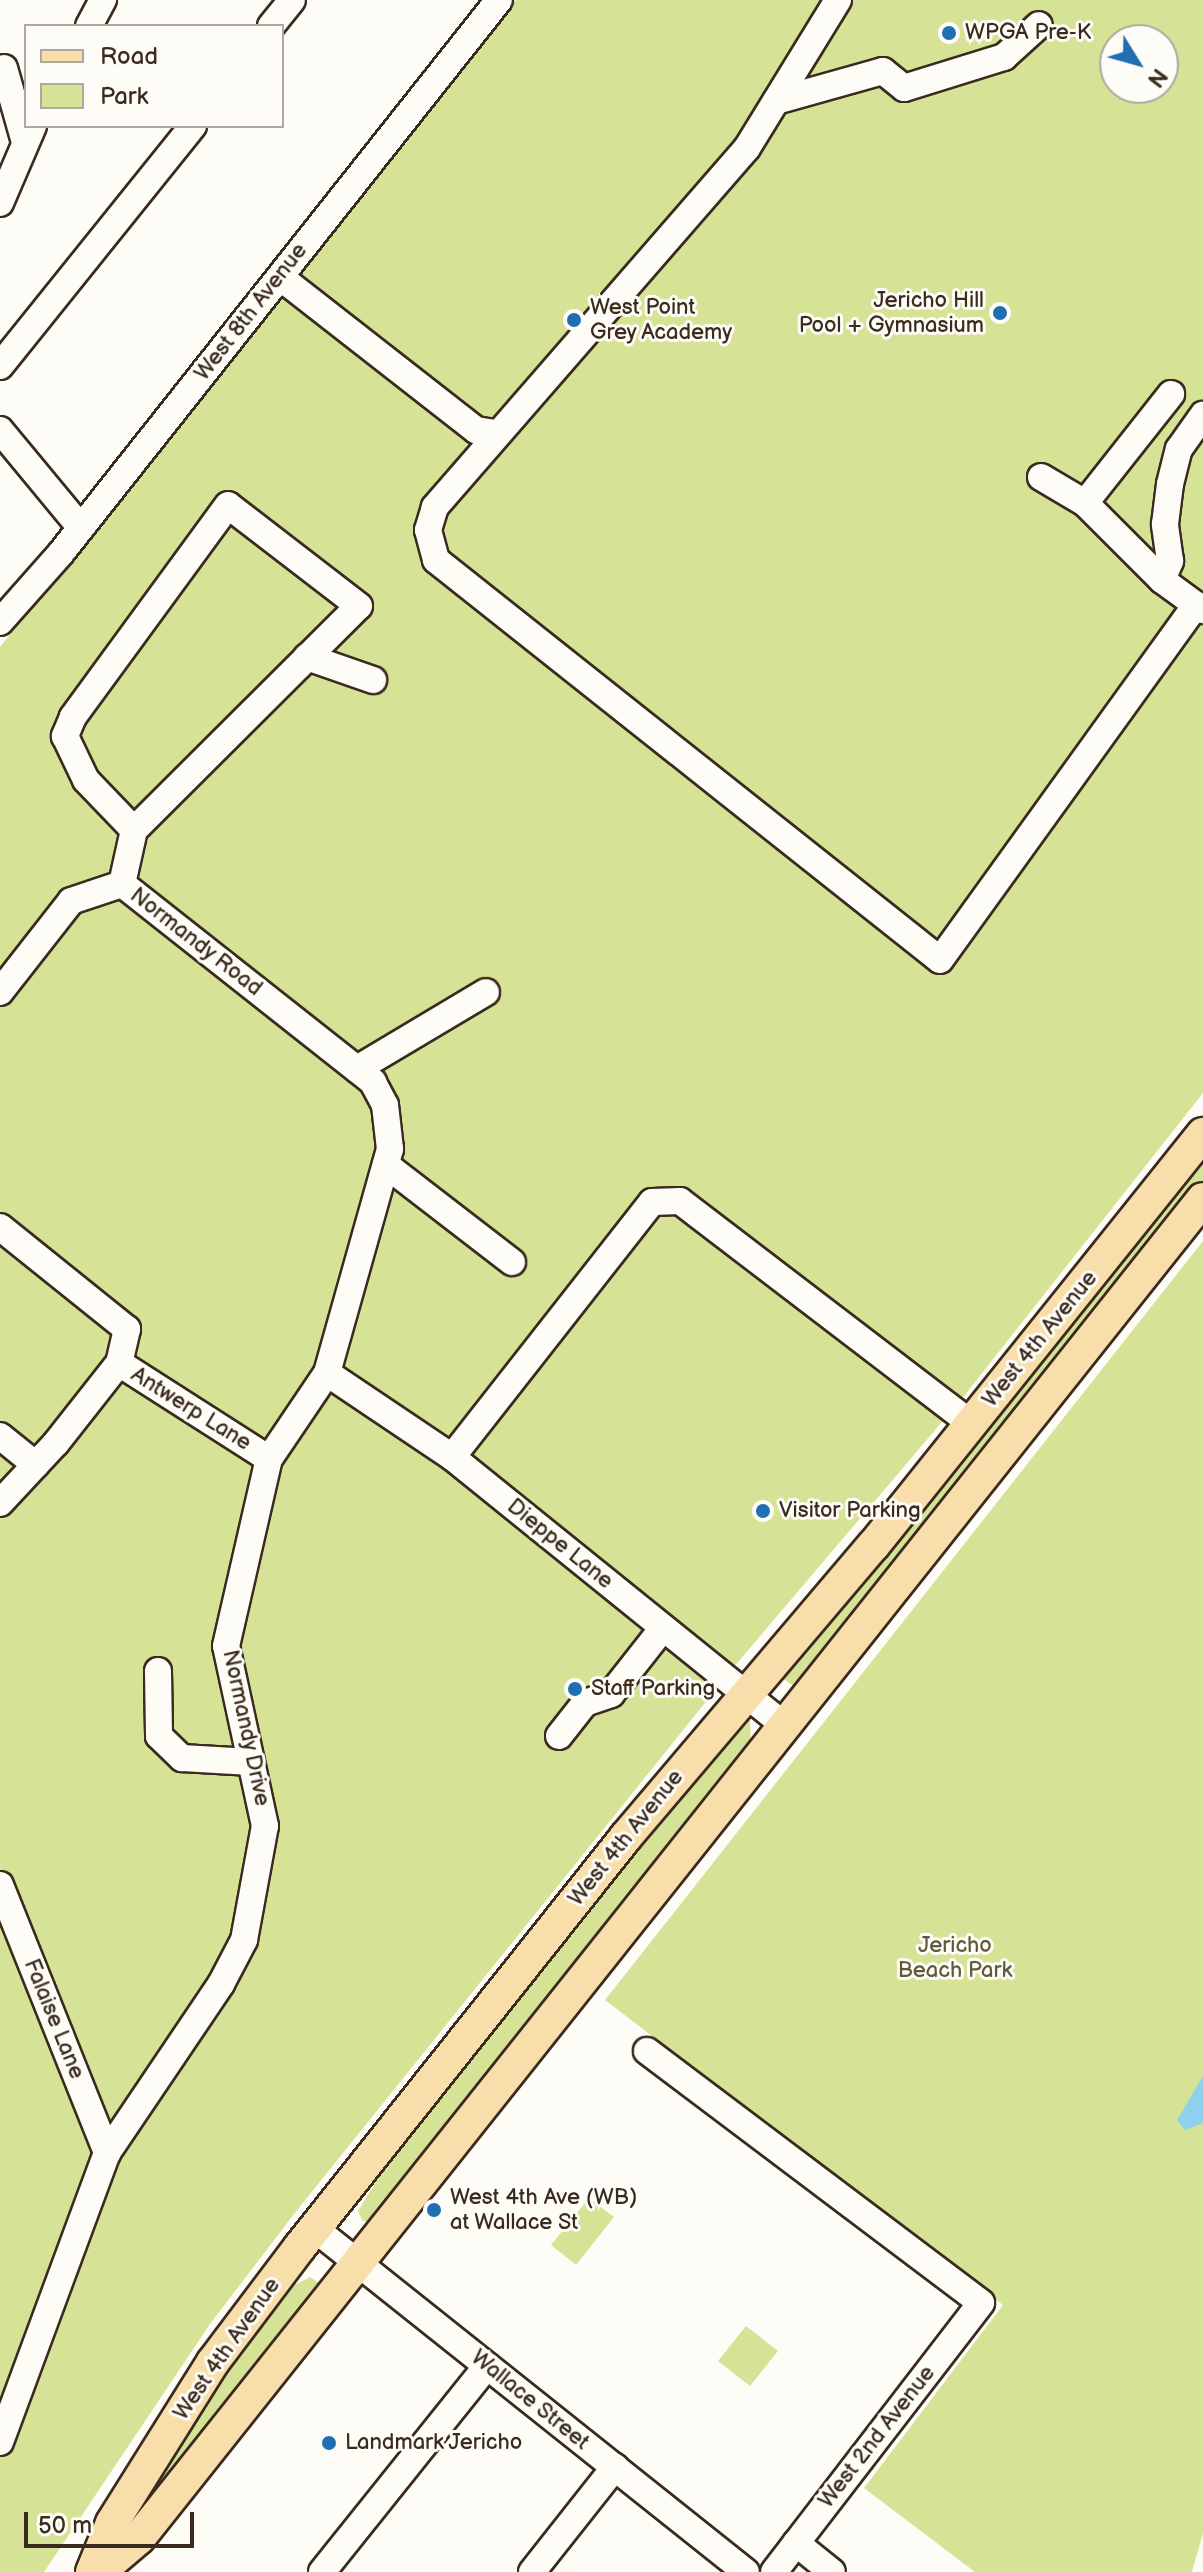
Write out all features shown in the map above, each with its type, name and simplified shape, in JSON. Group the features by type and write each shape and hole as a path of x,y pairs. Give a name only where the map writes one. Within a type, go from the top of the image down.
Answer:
{"main road":[{"name":"West 4th Avenue","path":"92,2572 112,2523 213,2362 314,2228 745,1694 972,1424 1203,1134"},
{"name":"West 4th Avenue","path":"99,2572 139,2538 1203,1199"}],"street":[{"path":"90,24 103,0"},
{"path":"273,24 292,0"},
{"name":"West 8th Avenue","path":"0,622 81,528 499,0"},
{"path":"838,0 747,148 494,433 429,519 429,542 436,560 940,960 1200,608 1162,580 1085,503 1041,477"},
{"path":"776,101 883,71 904,88 1004,57 1039,25"},
{"path":"10,68 24,117"},
{"path":"0,366 191,128"},
{"path":"0,203 29,134"},
{"path":"280,277 476,430 494,433"},
{"path":"1085,503 1171,394"},
{"path":"1162,580 1170,561 1165,524 1170,484 1179,449 1203,415"},
{"path":"0,430 81,528"},
{"path":"228,505 359,606 307,657 134,830 86,780 65,736 73,717 228,505"},
{"path":"307,657 373,680"},
{"name":"Normandy Road","path":"134,830 122,884 365,1076"},
{"path":"0,992 71,901 122,884"},
{"path":"365,1076 486,992"},
{"name":"Normandy Drive","path":"0,2442 8,2408 107,2153 221,1984 244,1940 265,1826 226,1646 269,1459 327,1373 390,1149 385,1105 365,1076"},
{"path":"386,1165 512,1262"},
{"path":"452,1457 652,1202 680,1201 972,1424"},
{"name":"Antwerp Lane","path":"0,1227 127,1329 119,1363 269,1459"},
{"path":"0,1503 36,1465 119,1363"},
{"name":"Dieppe Lane","path":"327,1373 452,1457 785,1726"},
{"path":"0,1436 36,1465"},
{"path":"559,1736 585,1703 611,1694 663,1628"},
{"path":"158,1671 159,1736 182,1758 251,1762"},
{"name":"Falaise Lane","path":"0,1885 107,2153"},
{"name":"West 2nd Avenue","path":"647,2051 981,2303 774,2572"},
{"name":"Wallace Street","path":"314,2228 746,2572"},
{"path":"322,2572 487,2366"},
{"path":"532,2572 615,2467"},
{"path":"796,2543 832,2572"}],"green space":[{"path":"516,0 1203,0 1203,1093 964,1396 733,1668 294,2214 210,2324 44,2572 0,2572 0,647"},
{"path":"1203,1156 1203,1184 798,1689 782,1678"},
{"name":"Jericho Beach Park","path":"1203,1241 1203,2533 1192,2572 975,2572 864,2488 1003,2305 605,2000"},
{"path":"750,1719 751,1748 370,2224 362,2220 358,2211 384,2169 662,1820"},
{"path":"589,2198 614,2217 576,2265 551,2245"},
{"path":"310,2277 323,2286 133,2529 128,2523 215,2390 289,2288"},
{"path":"746,2326 778,2351 750,2386 718,2361"}],"water":[{"path":"1203,2076 1203,2123 1185,2130 1177,2120"}],"place":[{"name":"WPGA Pre-K","path":"949,33"},
{"name":"Jericho Hill Pool + Gymnasium","path":"1000,313"},
{"name":"West Point Grey Academy","path":"574,320"},
{"name":"Visitor Parking","path":"763,1511"},
{"name":"Staff Parking","path":"575,1689"},
{"name":"West 4th Ave (WB) at Wallace St","path":"434,2210"},
{"name":"Landmark Jericho","path":"329,2443"}]}
